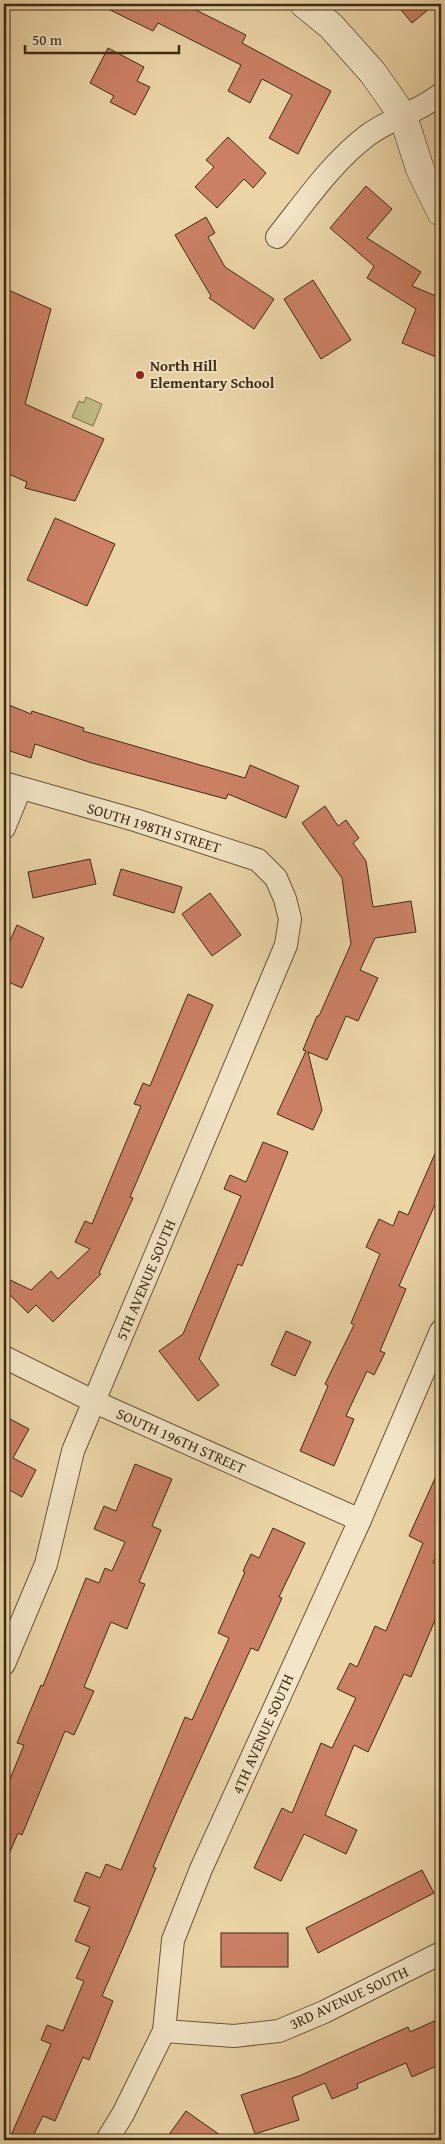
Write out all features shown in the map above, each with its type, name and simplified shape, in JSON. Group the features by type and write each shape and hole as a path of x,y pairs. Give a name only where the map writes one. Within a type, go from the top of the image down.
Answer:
{"street":[{"path":"304,4 331,26 373,72 403,116 420,169 441,212"},
{"path":"277,237 343,156 369,134 430,102 441,94"},
{"path":"4,828 12,786"},
{"name":"SOUTH 198TH STREET","path":"12,786 135,820 258,860 276,878 285,899"},
{"name":"5TH AVENUE SOUTH","path":"4,1664 9,1636 46,1564 73,1451 286,945 290,919 285,899"},
{"name":"4TH AVENUE SOUTH","path":"107,2140 123,2114 164,2031 173,1940 205,1860 360,1520 441,1331"},
{"name":"SOUTH 196TH STREET","path":"4,1357 94,1402 360,1520"},
{"name":"3RD AVENUE SOUTH","path":"164,2031 234,2036 279,2030 324,2012 441,1953"}],"shaded area":[{"path":"86,397 102,404 93,426 72,417 79,401 84,403"}],"building":[{"path":"98,4 184,4 246,35 242,43 331,91 298,154 269,138 292,95 262,79 250,103 228,91 241,65 158,23 153,31"},
{"path":"396,4 435,4 412,23"},
{"path":"108,48 144,67 137,81 150,87 135,115 110,102 114,96 90,83"},
{"path":"228,137 266,173 253,188 244,179 217,208 195,187 214,167 206,160"},
{"path":"366,186 392,209 367,238 421,272 412,286 441,298 441,359 402,343 416,309 367,278 374,266 330,228"},
{"path":"206,217 215,233 208,237 225,267 274,299 254,329 209,298 211,296 175,235"},
{"path":"313,280 351,340 321,359 284,299"},
{"path":"4,288 51,309 25,404 104,439 75,501 25,488 27,482 4,472"},
{"path":"55,518 115,544 87,606 27,580"},
{"path":"4,703 31,714 32,711 84,728 83,731 245,778 250,765 299,786 286,818 228,794 226,799 92,763 35,744 31,758 4,749"},
{"path":"325,806 338,826 346,820 359,838 353,843 366,861 373,907 411,901 416,932 375,938 360,970 378,978 358,1021 346,1016 327,1060 308,1052 322,1110 313,1130 277,1114 306,1051 303,1050 317,1016 319,1016 351,944 342,878 302,823"},
{"path":"90,859 96,884 33,898 28,872"},
{"path":"121,869 182,887 174,913 113,895"},
{"path":"210,893 241,935 212,956 182,914"},
{"path":"17,925 44,938 22,988 4,980 4,954"},
{"path":"188,994 213,1005 130,1197 133,1198 99,1273 101,1274 53,1322 36,1305 28,1313 4,1289 4,1277 31,1290 51,1271 58,1279 90,1249 75,1242 85,1221 92,1224 141,1106 134,1104 143,1083 150,1086"},
{"path":"441,1140 441,1191 399,1286 406,1289 380,1351 385,1353 374,1375 367,1371 346,1416 354,1419 334,1466 300,1451 328,1386 325,1384 354,1325 351,1323 380,1254 366,1247 379,1219 393,1226 399,1211 408,1215"},
{"path":"263,1142 288,1152 242,1266 238,1264 199,1359 219,1385 198,1401 159,1351 183,1334 241,1196 224,1189 230,1175 246,1182"},
{"path":"286,1331 311,1342 295,1376 271,1365"},
{"path":"10,1419 29,1429 13,1458 36,1470 22,1497 4,1487 4,1430"},
{"path":"135,1464 172,1479 152,1526 161,1530 139,1582 145,1584 127,1629 111,1622 84,1687 94,1691 74,1735 65,1731 22,1835 18,1833 4,1866 4,1776 10,1779 24,1745 17,1743 41,1685 43,1686 86,1578 99,1583 105,1568 112,1571 125,1542 94,1529 104,1506 116,1511"},
{"path":"441,1465 441,1545 433,1563 441,1566 441,1606 411,1677 404,1674 368,1752 354,1745 325,1815 357,1830 346,1854 304,1834 281,1881 254,1868 282,1808 292,1813 321,1743 332,1748 356,1698 337,1689 350,1663 357,1667 375,1626 386,1631 423,1543 409,1536"},
{"path":"273,1528 305,1543 279,1597 282,1598 258,1651 251,1648 153,1867 156,1868 102,1996 113,2001 89,2060 83,2057 55,2121 43,2116 31,2140 9,2140 51,2044 41,2040 47,2025 63,2031 84,1981 76,1978 90,1947 75,1941 90,1907 74,1901 86,1872 100,1878 106,1864 121,1870 185,1717 192,1720 229,1638 218,1633 245,1572 243,1571 251,1554 259,1558"},
{"path":"422,1870 434,1893 318,1953 306,1928"},
{"path":"221,1933 288,1933 288,1967 221,1967"},
{"path":"441,2018 441,2064 412,2077 406,2063 357,2084 358,2088 332,2099 325,2083 292,2097 299,2120 255,2134 241,2095 299,2076 408,2027 410,2032"},
{"path":"186,2111 227,2140 165,2140"}],"place":[{"name":"North Hill Elementary School","path":"140,375"}]}
